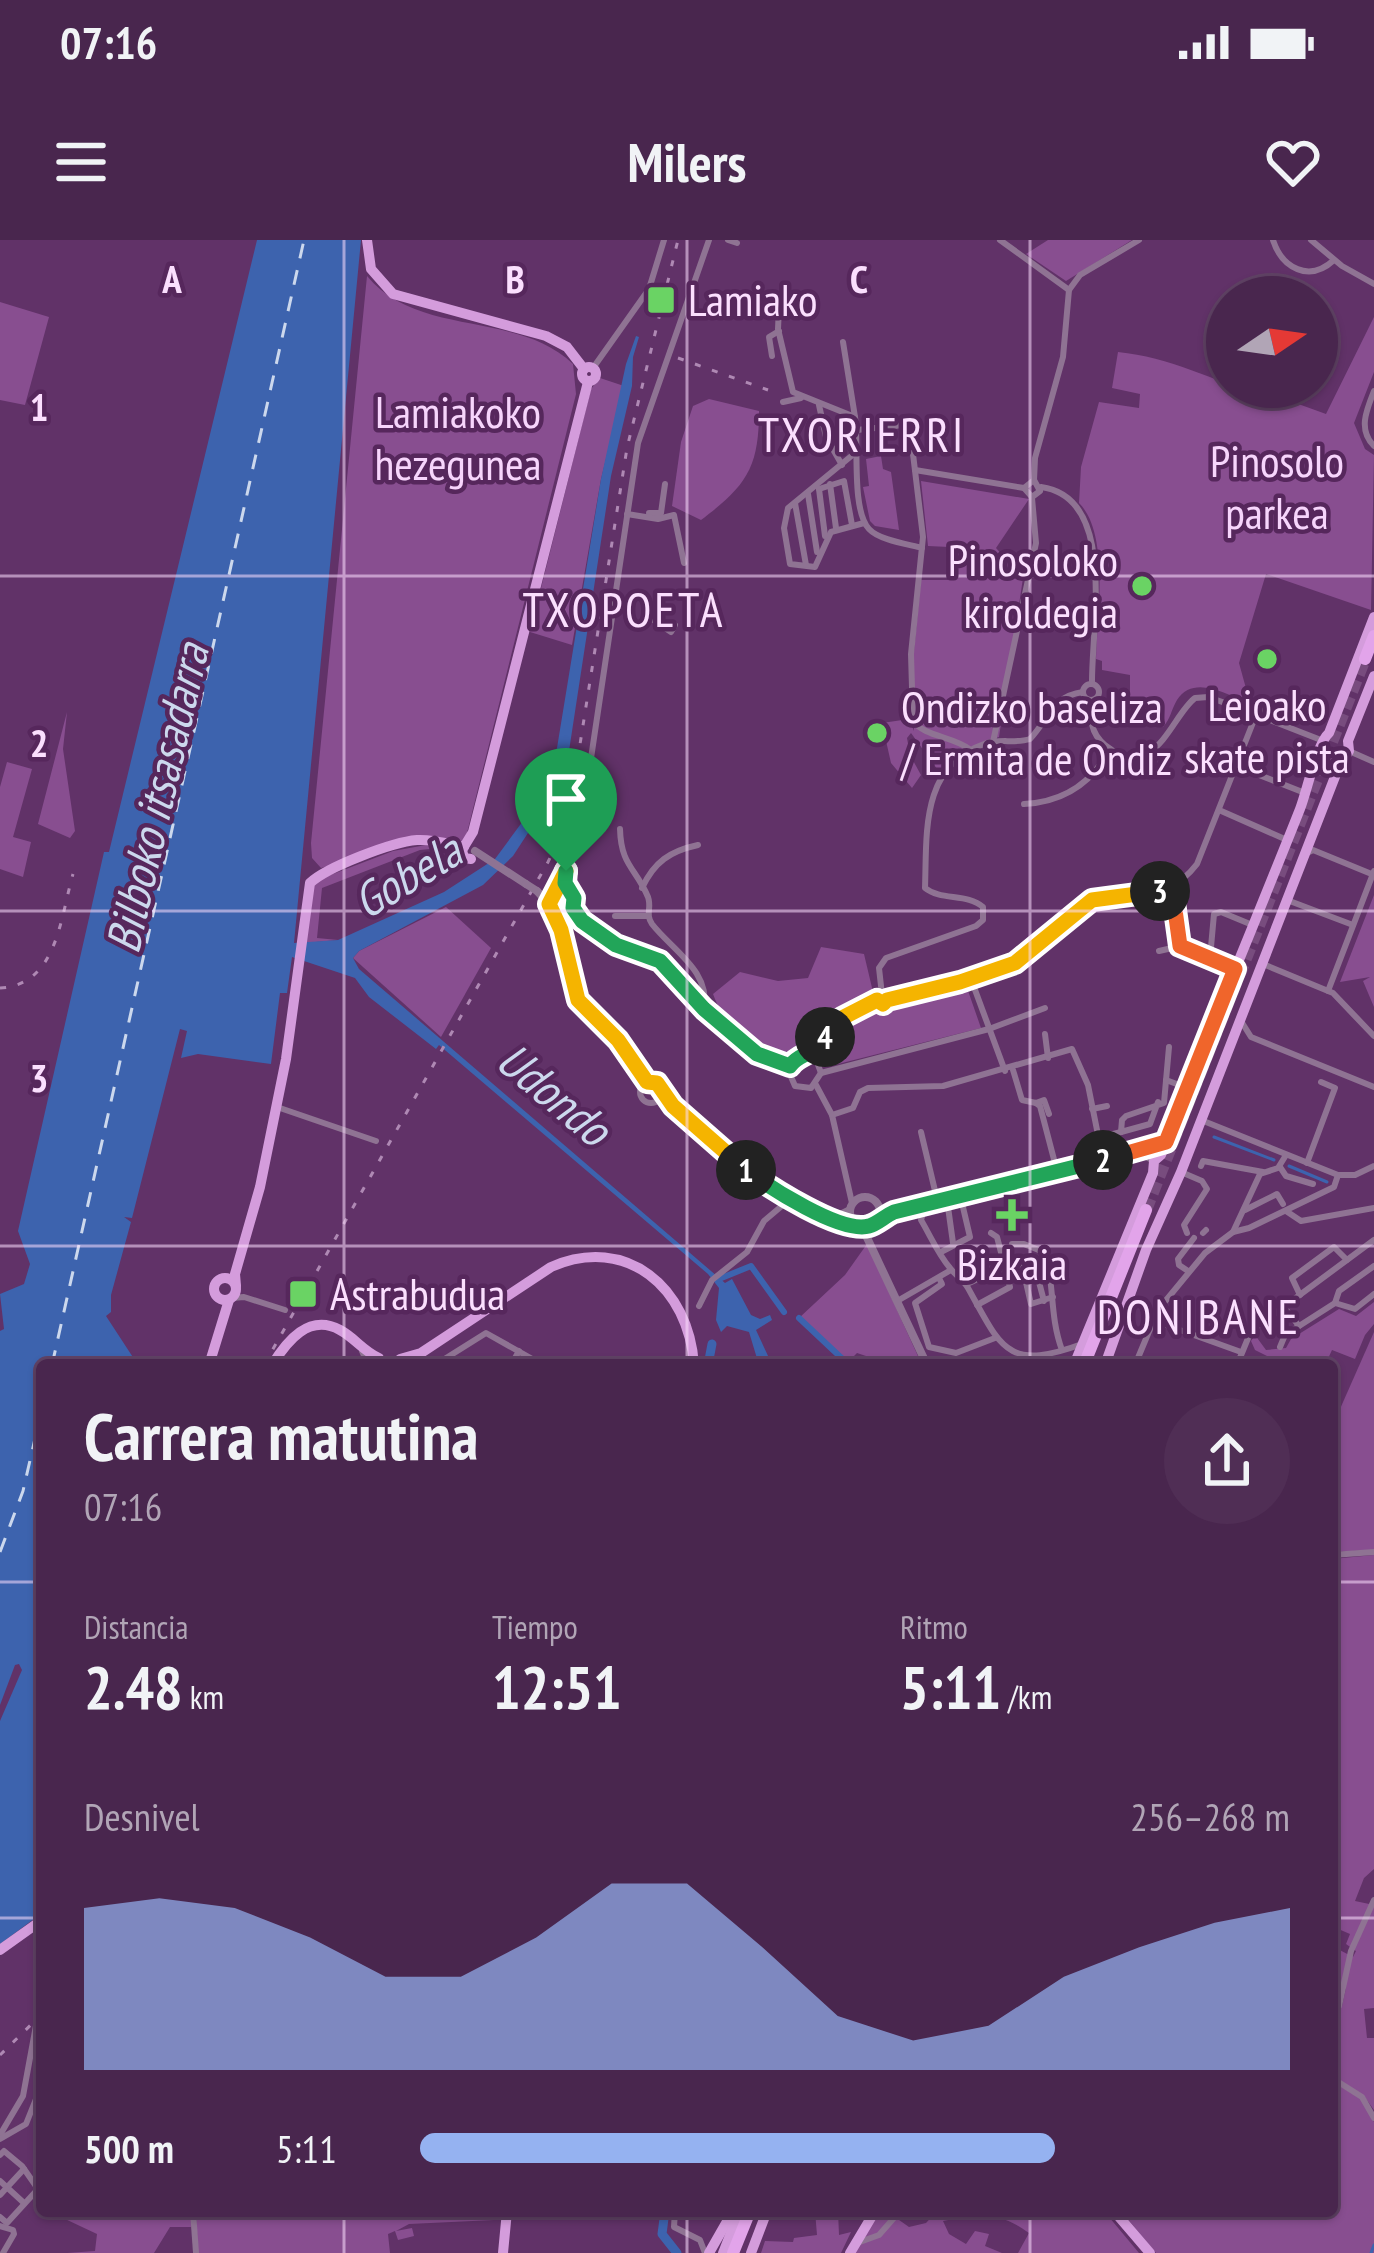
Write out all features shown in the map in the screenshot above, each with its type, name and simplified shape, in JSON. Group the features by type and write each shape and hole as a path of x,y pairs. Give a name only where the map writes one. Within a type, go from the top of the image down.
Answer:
{"highway":[{"path":"1371,663 1374,636"},
{"path":"1084,1359 1149,1211 1099,1348 1087,1359"},
{"path":"737,2253 751,2217"}],"main road":[{"path":"210,1359 277,1107 307,892 314,878 409,842 471,852 588,373 567,347 546,336 392,294 371,270 367,243"},
{"path":"1081,1359 1080,1345 1288,840 1374,617"},
{"path":"1107,1359 1310,849 1346,751 1371,663"},
{"path":"1323,742 1340,733 1346,751"},
{"path":"1323,742 1327,761 1346,751"},
{"path":"1288,840 1303,832 1310,849"},
{"path":"1158,1158 1174,1156 1179,1173"},
{"path":"1158,1158 1162,1182 1179,1173"},
{"path":"406,1359 551,1267 573,1259 602,1257 641,1269 672,1296 686,1323 693,1359"},
{"path":"276,1359 294,1335 313,1326 336,1328 371,1359"},
{"path":"0,1950 36,1923"},
{"path":"502,2253 506,2217"},
{"path":"707,2253 732,2217"},
{"path":"723,2253 734,2217"},
{"path":"754,2253 767,2217"},
{"path":"849,2250 869,2217"},
{"path":"1117,2217 1147,2253"}],"street":[{"path":"588,373 649,289 664,240"},
{"path":"552,896 580,832 638,442 710,240"},
{"path":"1000,240 1069,290"},
{"path":"1032,496 1039,493 1039,435 1064,350 1069,290 1080,275 1138,240"},
{"path":"1273,240 1278,256 1294,268 1322,269 1334,260"},
{"path":"1312,240 1374,284"},
{"path":"790,310 789,305 779,307 790,387 800,398 855,417"},
{"path":"772,356 769,337 779,331"},
{"path":"843,342 857,430 855,453 864,523 874,533 922,548"},
{"path":"1374,391 1364,426 1374,446"},
{"path":"783,402 800,398"},
{"path":"819,405 826,437 842,465"},
{"path":"857,430 908,425 922,548 910,654 913,721 918,728 951,737 971,750"},
{"path":"855,453 784,517 790,564 815,568 825,538 836,529 864,523"},
{"path":"915,470 1024,488 1037,483 1056,489 1072,502 1093,544 1092,684 1099,693 1092,700 1091,725 1110,748 1132,754 1153,749 1167,739 1185,706 1195,698 1208,697 1323,742"},
{"path":"818,487 845,483 852,525"},
{"path":"627,512 661,513 665,484"},
{"path":"830,484 836,529"},
{"path":"818,487 825,538"},
{"path":"993,742 1036,543 1032,496 1024,488"},
{"path":"808,494 818,555"},
{"path":"795,503 806,566"},
{"path":"627,512 658,519 674,515 684,563"},
{"path":"649,617 671,632 675,625"},
{"path":"882,998 879,968 886,958 983,920 983,907 977,902 925,888 928,806 945,773 971,750 993,742 1030,739 1062,697 1083,692 1092,684"},
{"path":"1083,692 1092,700"},
{"path":"812,1059 842,1018 882,998 971,979 1030,953 1092,900 1172,888 1197,864 1256,716"},
{"path":"1024,804 1056,799 1079,788 1110,748"},
{"path":"1346,751 1374,762"},
{"path":"1236,766 1306,793"},
{"path":"1219,810 1288,840"},
{"path":"620,829 626,864 649,899 648,916 695,971 706,997 704,1009"},
{"path":"642,888 660,860 698,844"},
{"path":"1310,849 1374,874 1328,991"},
{"path":"471,852 538,891 552,896 568,891"},
{"path":"566,871 579,918 616,945 665,965 704,1009 763,1058 786,1068 791,1082 800,1089 816,1085"},
{"path":"1172,888 1180,946"},
{"path":"552,896 578,1000 618,1040 647,1082 657,1083 673,1106 719,1149 790,1199 830,1220 869,1221 1137,1152 1158,1158"},
{"path":"1287,900 1354,925"},
{"path":"560,914 573,908"},
{"path":"1210,958 1214,914 1221,912 1250,924"},
{"path":"615,916 648,916"},
{"path":"1159,951 1180,946 1235,969"},
{"path":"1263,964 1340,998 1374,1036"},
{"path":"971,979 1000,1069"},
{"path":"821,1072 989,1029 1045,1008"},
{"path":"1241,1021 1251,1037 1374,1087"},
{"path":"1045,1034 1048,1058"},
{"path":"1232,1042 1251,1037"},
{"path":"1121,1132 1126,1116 1164,1103 1169,1047"},
{"path":"832,1115 853,1108 860,1092 868,1088 943,1085 1072,1049 1087,1081 1103,1160"},
{"path":"786,1068 797,1058 812,1059"},
{"path":"812,1059 821,1072"},
{"path":"1016,1068 1012,1077 1024,1102 1044,1100 1049,1114"},
{"path":"821,1072 816,1085 832,1115 854,1203 869,1221"},
{"path":"1166,1080 1182,1086"},
{"path":"647,1082 642,1087 646,1102 673,1106"},
{"path":"1307,1162 1335,1088 1321,1082"},
{"path":"656,1102 662,1092"},
{"path":"1036,1103 1057,1172"},
{"path":"1098,1138 1150,1124 1158,1105"},
{"path":"1092,1109 1108,1106"},
{"path":"277,1107 376,1141"},
{"path":"1201,1120 1339,1174 1355,1175 1374,1166"},
{"path":"921,1132 934,1202"},
{"path":"1137,1152 1158,1158"},
{"path":"1201,1166 1203,1161 1263,1172 1279,1168 1286,1155"},
{"path":"1279,1168 1286,1176 1313,1184"},
{"path":"1233,1232 1263,1172"},
{"path":"1179,1173 1202,1181 1207,1189 1184,1226 1191,1235 1178,1258 1179,1265 1189,1271"},
{"path":"1138,1359 1154,1320 1205,1253 1233,1232 1334,1187 1339,1174"},
{"path":"1245,1210 1278,1194 1285,1208 1301,1221 1374,1208"},
{"path":"813,1211 837,1217 854,1203 871,1198 870,1240 927,1359"},
{"path":"699,1306 712,1280 747,1252 761,1225 790,1199"},
{"path":"941,1252 970,1237 962,1203 923,1213 921,1220 951,1270 966,1285 995,1338 1017,1354 1080,1345"},
{"path":"948,1207 953,1243"},
{"path":"976,1304 1010,1288 992,1233"},
{"path":"1239,1359 1251,1331 1374,1240"},
{"path":"1012,1244 1046,1253 1041,1303"},
{"path":"1300,1295 1292,1278 1334,1247 1347,1260"},
{"path":"966,1285 986,1275 979,1260"},
{"path":"1041,1303 1034,1262 1022,1265 1041,1303 1051,1307 1063,1350 1075,1359"},
{"path":"1280,1347 1285,1335 1335,1303 1340,1291 1374,1266"},
{"path":"899,1300 951,1270"},
{"path":"1329,1274 1340,1291"},
{"path":"939,1278 942,1283 915,1304 928,1347 956,1353 995,1338"},
{"path":"231,1292 285,1310"},
{"path":"1335,1303 1355,1309 1374,1294"},
{"path":"1284,1307 1299,1326"},
{"path":"1154,1320 1241,1352"},
{"path":"446,1359 490,1334 533,1359"},
{"path":"514,1359 519,1351"},
{"path":"1338,1555 1374,1552"},
{"path":"1338,2007 1351,1951 1374,1900"},
{"path":"0,2137 23,2096 36,2026"},
{"path":"1338,2082 1362,2097 1374,2118"},
{"path":"0,2137 26,2124 36,2099"},
{"path":"0,2155 4,2151 36,2186"},
{"path":"0,2195 3,2184 24,2169"},
{"path":"3,2184 25,2204"},
{"path":"3,2253 14,2234 2,2222 36,2191"},
{"path":"193,2217 196,2253"},
{"path":"675,2217 676,2229 698,2239 707,2253"},
{"path":"849,2250 879,2235 895,2217"}],"green space":[{"path":"1048,240 1132,240 1066,281 1026,254"},
{"name":"Lamiakoko hezegunea","path":"367,276 388,295 413,308 550,347 573,364 576,394 466,837 461,842 433,836 321,868 312,858 311,843"},
{"path":"0,302 49,317 25,405 0,400"},
{"name":"Pinosolo parkea","path":"1374,317 1374,372 1354,423 1365,449 1374,455 1371,610 1266,574 1239,663 1247,692 1244,701 1209,688 1191,688 1177,700 1163,727 1130,700 1130,675 1102,670 1102,661 1096,659 1098,555 1089,517 1079,503 1081,467 1099,402 1139,408 1140,394 1112,388 1118,352 1206,376 1206,408 1309,408 1326,414 1329,408 1338,408 1338,390"},
{"path":"600,378 624,386 601,479 572,645 530,632 591,389"},
{"path":"709,399 759,411 758,431 747,474 701,520 672,506 681,442 693,406"},
{"path":"881,456 883,469 891,472 899,530 870,521 863,487 869,486 866,459"},
{"path":"921,481 1029,499 996,548 1023,578 999,737 968,748 940,773 911,733 907,738 910,755 921,775 912,788 891,763 882,723 909,719 914,731 911,682 921,580 948,580 949,547 928,546"},
{"path":"67,712 63,749 75,831 70,838 38,824"},
{"path":"7,762 32,769 13,837 31,842 23,877 0,869 0,787"},
{"path":"426,845 439,848 420,850 322,888 317,938 338,940 305,943 314,885 320,879 393,851"},
{"path":"1374,895 1374,1007 1363,981 1370,977 1340,982"},
{"path":"446,907 491,948 441,1037 353,958"},
{"path":"821,947 864,954 873,992 870,998 833,1015 808,1051 786,1061 742,1035 713,994 740,972 778,981 808,978"},
{"path":"966,985 981,1028 830,1066 821,1059 826,1041 838,1026 857,1014"},
{"path":"867,1244 919,1359 875,1359 857,1353 847,1359 799,1318 845,1275"},
{"path":"1374,1302 1374,1324 1355,1359 1332,1350 1328,1359 1268,1359 1251,1341 1255,1335 1266,1350 1286,1348 1291,1339 1339,1309 1356,1316"},
{"path":"1374,1332 1374,1550 1338,1552 1338,1413"},
{"path":"1374,1555 1374,1869 1364,1878 1355,1901 1374,1905 1374,2008 1364,2009 1367,2038 1374,2038 1374,2110 1364,2096 1338,2079 1338,2011 1346,1988 1338,1981 1338,1949 1353,1957 1356,1951 1346,1944 1350,1934 1338,1929 1338,1558"},
{"path":"1338,2085 1361,2099 1374,2122 1374,2253 1156,2253 1126,2217 1338,2217"},
{"path":"191,2217 191,2227 170,2227 154,2253 67,2253 95,2251 97,2234 63,2218"},
{"path":"196,2217 494,2220 409,2224 396,2231 412,2228 414,2236 398,2240 395,2231 388,2234 390,2253 198,2253"},
{"path":"816,2217 838,2217 839,2235 851,2232 841,2253 761,2253 765,2241 793,2242 817,2235"},
{"path":"876,2217 895,2217 909,2227 932,2217 966,2217 943,2221 949,2234 966,2244 975,2231 989,2234 985,2246 1002,2253 853,2253"},
{"path":"998,2217 1109,2217 1139,2253 1018,2253 1029,2233"}],"water":[{"name":"Bilboko itsasadarra","path":"257,240 361,240 294,943 338,940 444,892 495,859 537,802 557,748 601,479 626,364 639,337 611,476 569,751 552,796 513,856 483,885 353,958 359,969 725,1283 732,1279 751,1315 760,1319 770,1315 772,1320 756,1330 769,1358 774,1359 757,1359 749,1332 727,1326 721,1332 716,1320 719,1288 708,1274 439,1045 436,1049 369,997 355,978 292,957 287,993 280,993 271,1064 198,1054 181,1058 187,1031 180,1029 132,1218 124,1217 131,1222 111,1295 111,1312 106,1316 134,1359 36,1359 36,1917 0,1944 0,1721 22,1670 15,1665 0,1705 0,1331 4,1329 0,1294 24,1284 30,1264 18,1231 104,852 109,852"}],"waterway":[{"path":"1214,1137 1274,1160"},
{"path":"1289,1166 1327,1182"},
{"path":"719,1279 751,1266 784,1312"},
{"path":"799,1318 843,1359"},
{"name":"Udondo","path":"709,1359 712,1344"},
{"name":"Udondo","path":"664,2217 662,2234 677,2253"},
{"path":"1371,2253 1374,2245"}],"ferry route":[{"path":"53,1359 304,240"},
{"path":"0,1552 23,1491 36,1434"}],"tunnel":[{"path":"1146,1210 1365,659"}],"railway":[{"path":"267,1359 568,820 627,448 678,240"},
{"path":"678,358 768,390"},
{"path":"0,988 19,984 45,962 73,874"},
{"path":"0,2055 36,2020"}],"place":[{"name":"Lamiako","path":"661,300"},
{"name":"Pinosoloko kiroldegia","path":"1142,586"},
{"name":"Leioako skate pista","path":"1267,659"},
{"name":"Ondizko baseliza / Ermita de Ondiz","path":"877,733"},
{"name":"Bizkaia","path":"1012,1215"},
{"name":"Astrabudua","path":"303,1294"}],"district":[{"name":"TXORIERRI","path":"862,435"},
{"name":"TXOPOETA","path":"624,610"},
{"name":"DONIBANE","path":"1199,1317"}],"route":[{"path":"566,871 565,883 579,918 616,945 660,961 704,1009 757,1054 781,1065 790,1066 817,1051 842,1018 877,1000 883,1004 1015,963 1092,900 1172,888 1180,946 1235,969 1166,1142 894,1212 862,1227 823,1218 774,1191 719,1149 673,1106 659,1086 647,1082 618,1040 590,1015 575,993 561,930 549,904 566,871"}],"water label":[{"name":"Gobela","path":"407,876"}]}
